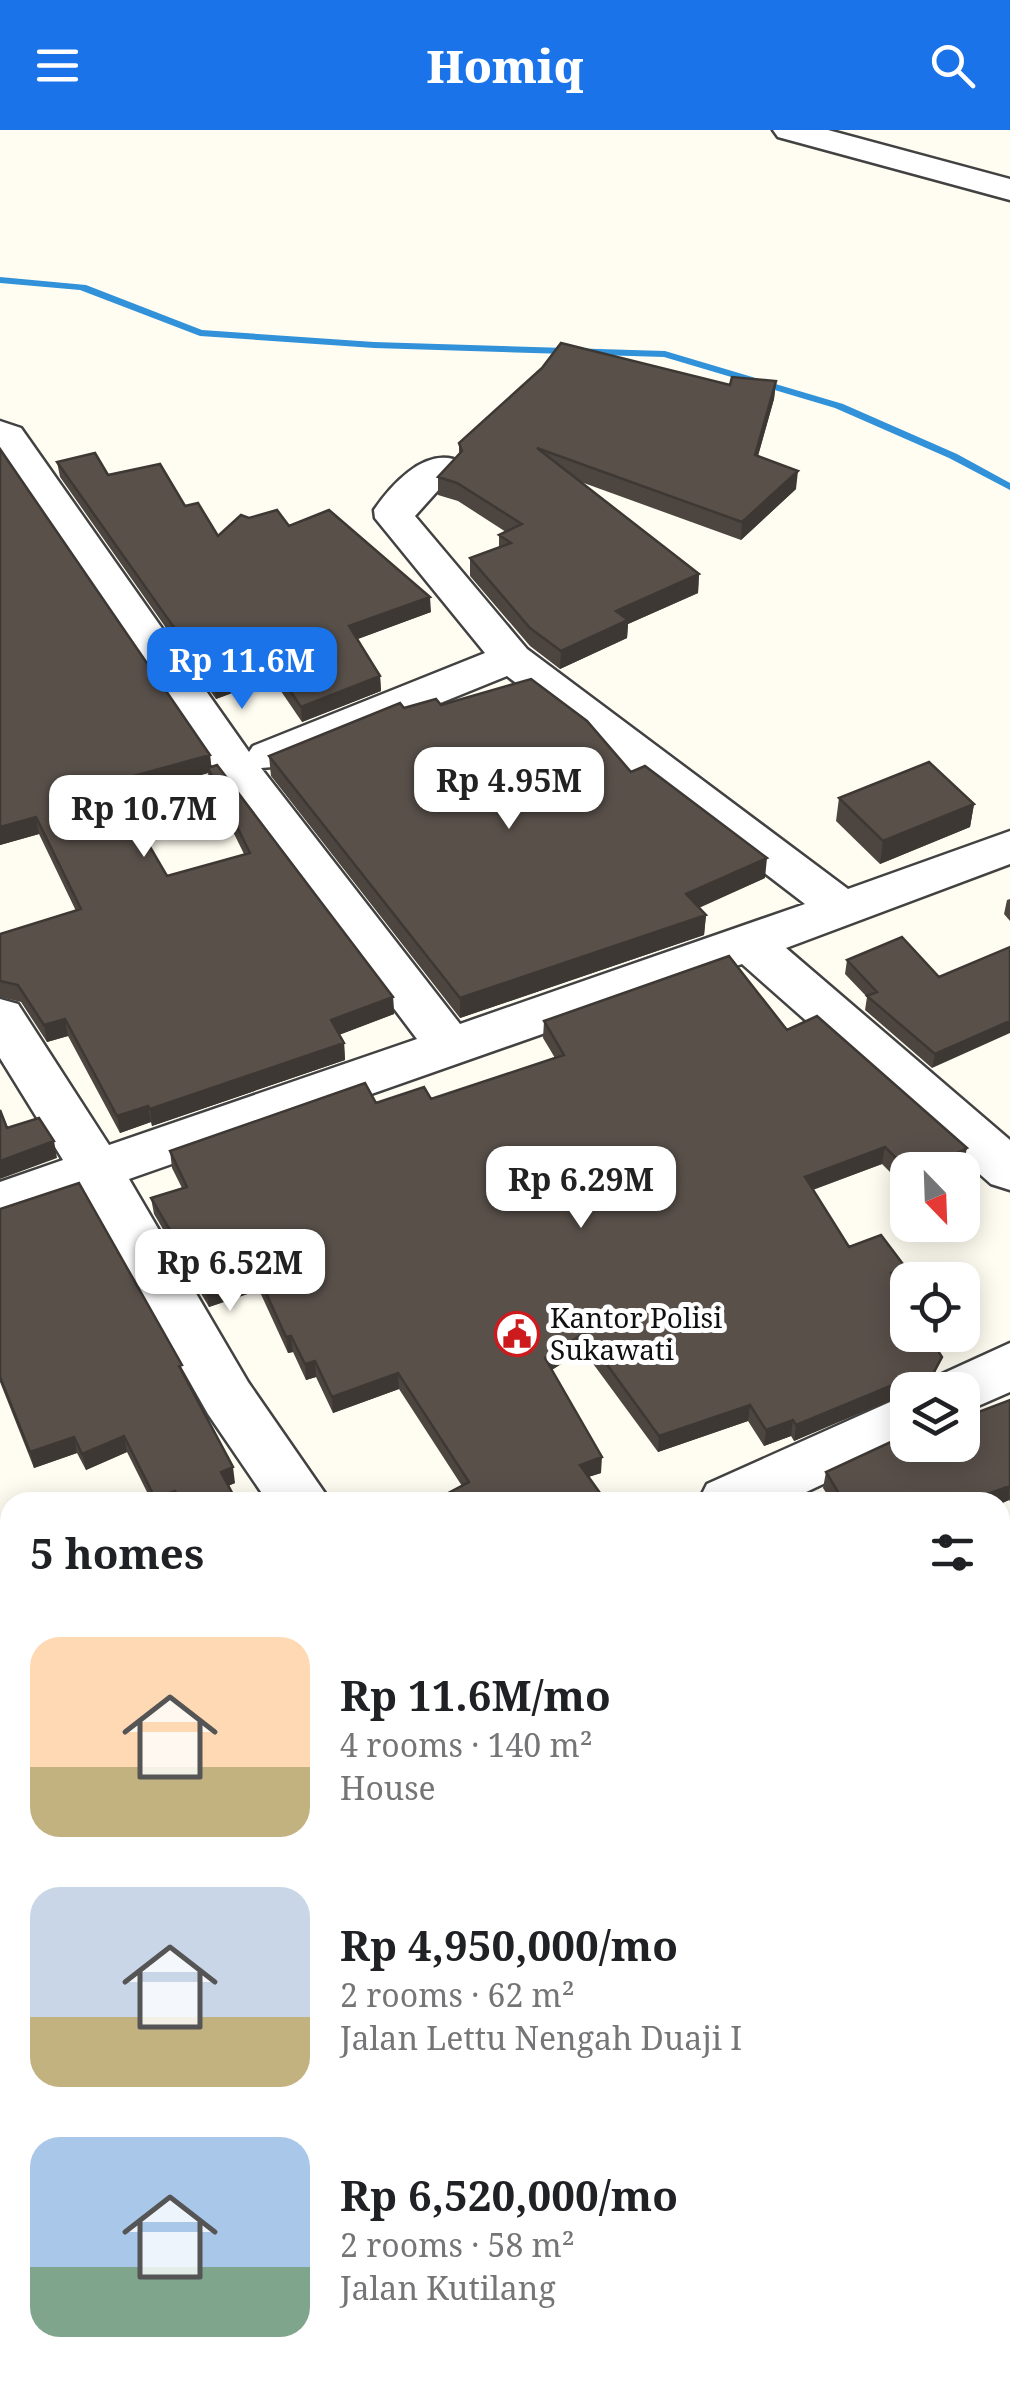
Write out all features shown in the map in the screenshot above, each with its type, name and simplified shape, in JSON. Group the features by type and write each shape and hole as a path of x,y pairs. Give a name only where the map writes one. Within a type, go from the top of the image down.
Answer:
{"street":[{"path":"790,130 1010,190"},
{"path":"0,433 7,436 237,770 450,1047"},
{"path":"439,466 394,510 395,518 512,658 842,909"},
{"path":"237,770 512,658"},
{"path":"0,1202 749,944 1010,848"},
{"path":"749,944 1010,1170"},
{"path":"0,1017 95,1167 228,1398 294,1492"},
{"path":"980,1381 1010,1366"},
{"path":"749,1492 890,1426"}],"building":[{"path":"561,343 730,385 732,377 776,381 755,455 798,471 742,522 537,448 699,574 616,611 628,620 561,651 530,628 470,558 511,543 499,535 522,524 457,483 438,477 462,451 459,443 542,368"},
{"path":"0,449 210,755 112,782 167,876 250,853 208,768 217,765 393,997 331,1020 344,1043 150,1109 148,1106 117,1116 65,1019 44,1025 18,985 0,981 0,934 81,909 36,817 0,827"},
{"path":"95,453 108,475 160,464 185,506 198,503 218,536 241,515 249,518 277,510 289,526 329,510 430,597 349,626 380,676 301,707 271,662 214,684 57,462"},
{"path":"531,679 587,721 631,772 645,766 767,858 686,894 706,915 460,998 269,756 400,703 404,708 436,699 441,705"},
{"path":"929,762 974,804 883,841 839,798"},
{"path":"902,937 939,977 1010,947 1010,1021 935,1054 867,996 877,992 847,960"},
{"path":"729,956 787,1030 817,1016 967,1148 959,1152 890,1152 885,1147 805,1177 849,1247 881,1235 901,1262 890,1262 890,1352 939,1352 942,1357 934,1372 890,1372 890,1386 796,1425 793,1420 766,1430 750,1405 659,1436 584,1333 545,1358 602,1457 580,1465 599,1492 450,1492 469,1482 398,1373 332,1397 315,1361 305,1364 291,1336 286,1337 257,1273 206,1291 151,1198 187,1187 170,1151 365,1083 376,1103 424,1087 431,1099 564,1055 544,1021"},
{"path":"0,1110 7,1128 39,1118 54,1141 0,1161"},
{"path":"79,1183 182,1365 179,1366 233,1467 221,1472 232,1492 152,1492 124,1436 82,1454 74,1437 30,1452 0,1377 0,1209"},
{"path":"1010,1400 1010,1486 993,1492 838,1492 826,1472 890,1442 890,1462 980,1462 980,1411"}],"waterway":[{"path":"0,280 82,287 200,333 374,345 665,354 839,406 953,456 1010,487"}],"place":[{"name":"Kantor Polisi Sukawati","path":"517,1334"}]}
